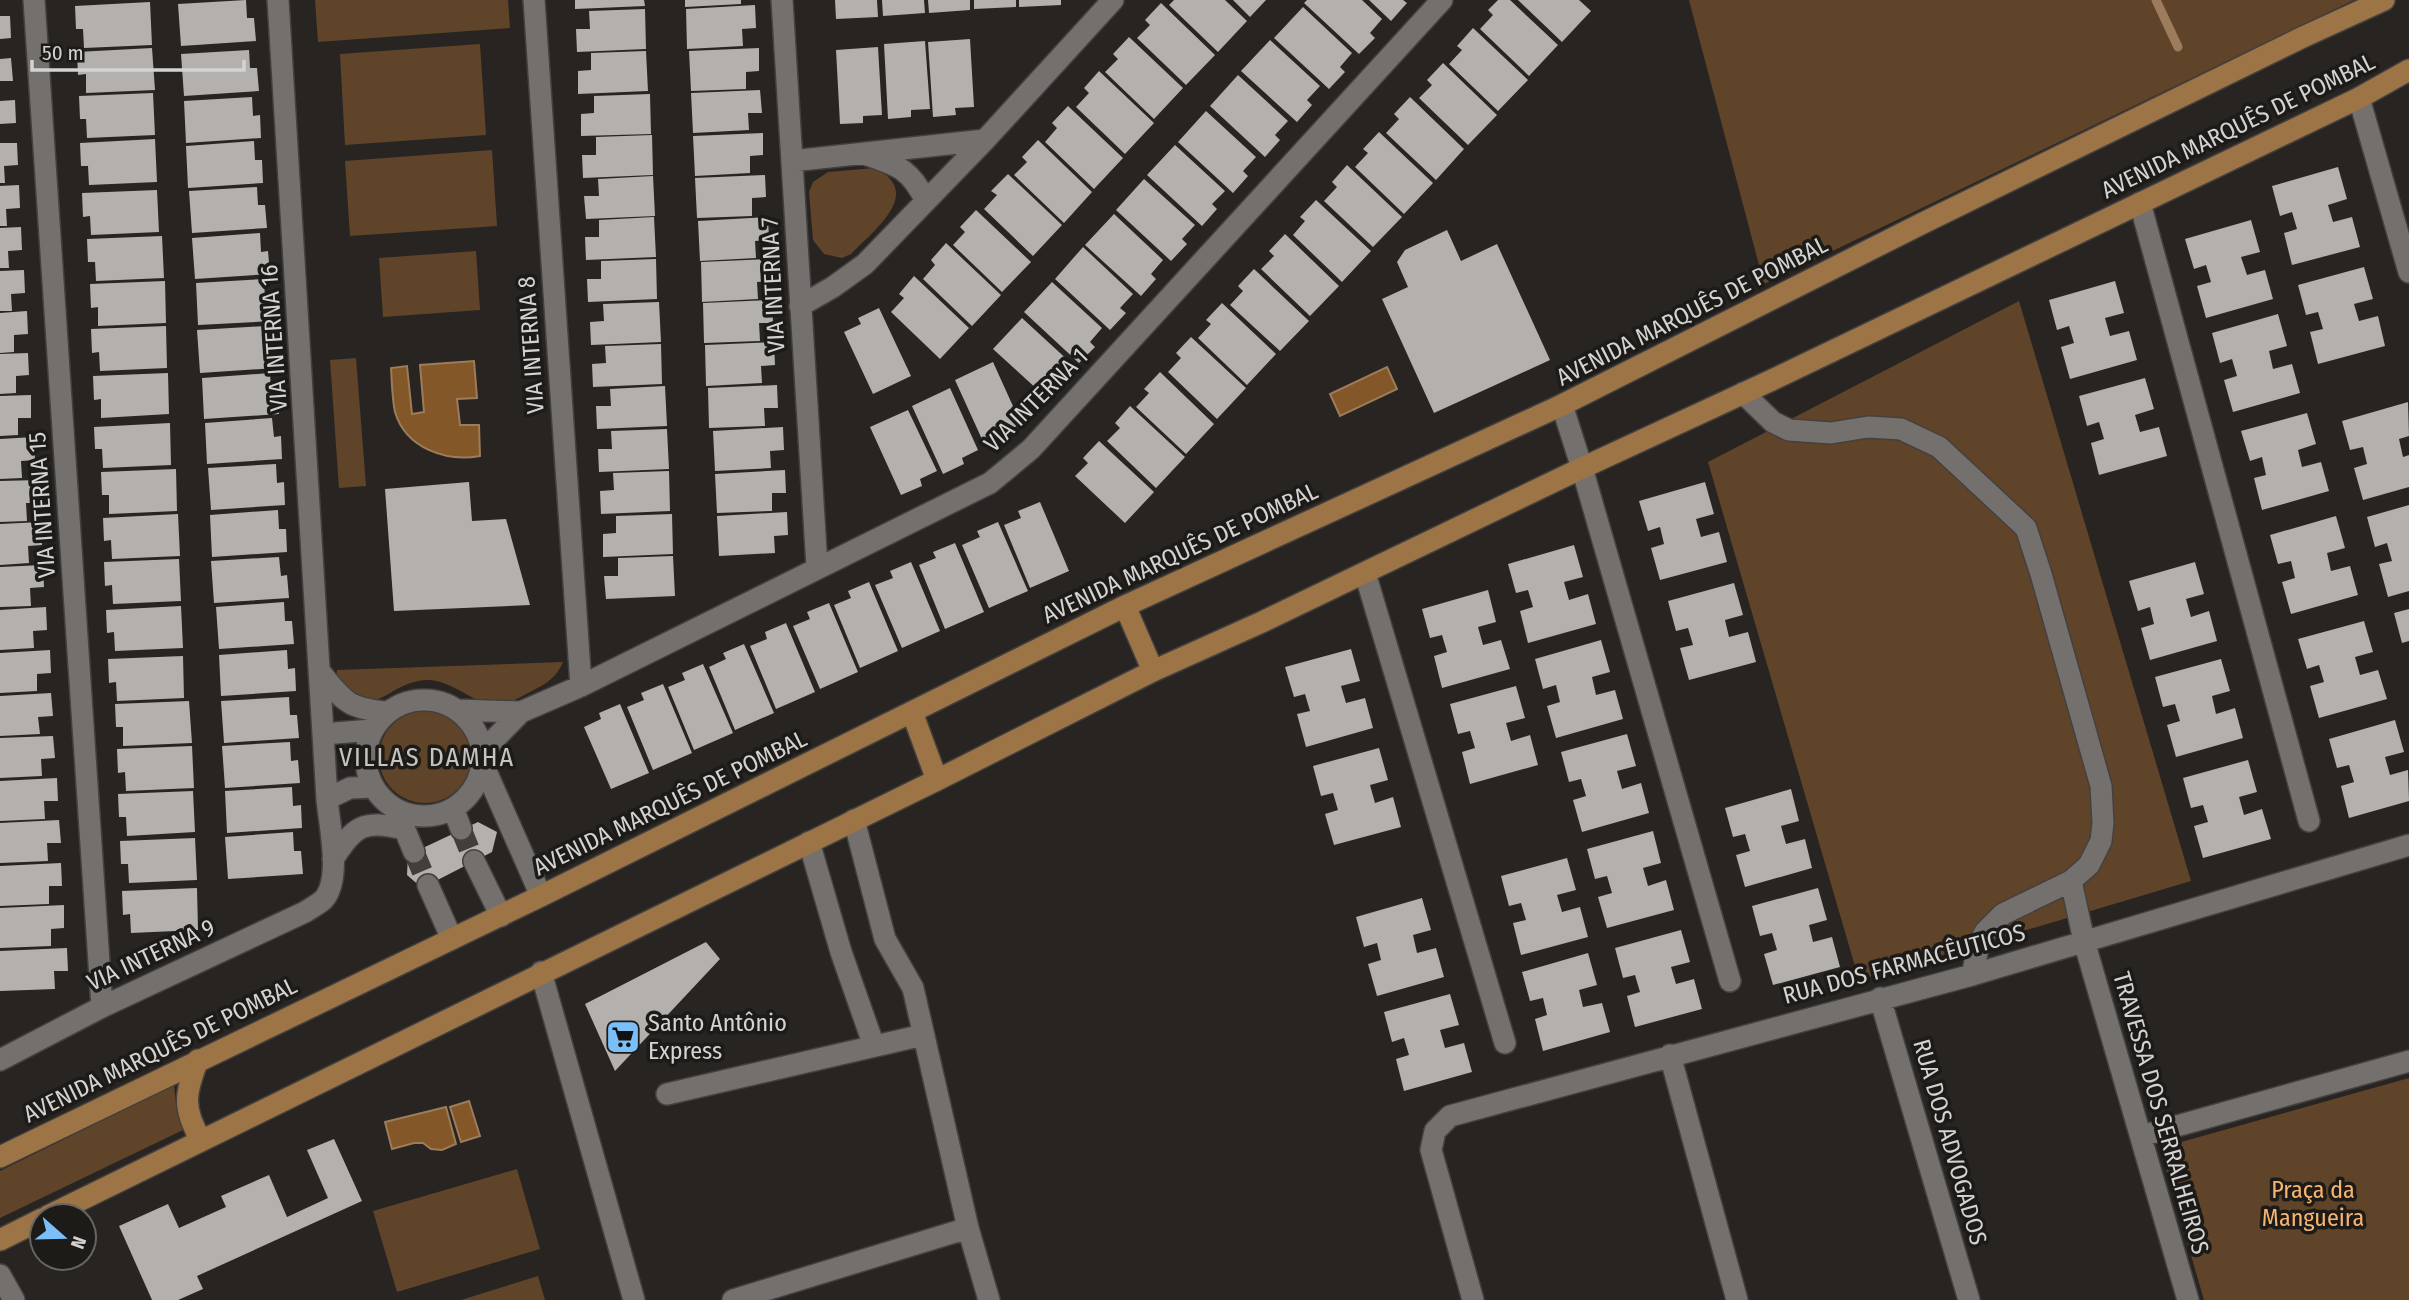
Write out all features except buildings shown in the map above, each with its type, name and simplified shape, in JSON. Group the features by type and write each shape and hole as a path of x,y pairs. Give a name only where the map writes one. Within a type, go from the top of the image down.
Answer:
{"main road":[{"name":"AVENIDA MARQUÊS DE POMBAL","path":"0,1157 501,916 1125,606 1562,405 1958,206 2384,0"},
{"name":"AVENIDA MARQUÊS DE POMBAL","path":"76,1202 937,780 1153,671 1743,393 2359,98 2409,70"},
{"path":"1125,606 1153,671"},
{"path":"912,712 937,780"},
{"path":"198,1060 189,1082 186,1100 190,1122 201,1140"},
{"path":"0,1240 28,1226"}],"street":[{"name":"VIA INTERNA 15","path":"34,0 102,1007"},
{"name":"VIA INTERNA 16","path":"278,0 327,799 333,859 332,879 324,898"},
{"name":"VIA INTERNA 8","path":"534,0 581,686"},
{"name":"VIA INTERNA 7","path":"782,0 817,567"},
{"path":"800,306 865,264 1113,0"},
{"name":"VIA INTERNA 1","path":"522,712 581,686 990,483 1031,449 1442,0"},
{"path":"2359,98 2409,272"},
{"path":"792,161 985,139"},
{"path":"859,152 900,166 919,186 926,201"},
{"path":"2140,203 2309,821"},
{"path":"1743,393 1773,422 1789,430 1831,433 1868,427 1901,429 1939,447 2026,528 2101,786 2101,841 2089,865 2071,881 2003,914 1985,932 1979,944 1972,975"},
{"path":"1562,405 1730,981"},
{"path":"1365,573 1504,1042"},
{"path":"320,672 344,701 360,710 385,712 407,702 424,699 442,702 457,710 474,729 482,757 541,896"},
{"path":"457,710 522,712"},
{"path":"385,712 372,730 366,746 366,763 373,787 400,819 414,852"},
{"path":"333,859 352,832 410,815 439,814 453,808 473,788 479,776 482,757 522,712"},
{"path":"324,734 372,730"},
{"path":"327,799 350,788 373,787"},
{"path":"453,808 461,829"},
{"path":"854,820 885,939 913,988 968,1228 989,1300"},
{"path":"809,842 841,952 874,1046"},
{"name":"RUA DOS FARMACÊUTICOS","path":"1473,1300 1432,1150 1435,1131 1450,1116 1972,975 2409,845"},
{"path":"474,861 501,916"},
{"name":"TRAVESSA DOS SERRALHEIROS","path":"2071,881 2084,941 2188,1300"},
{"path":"428,885 452,939"},
{"name":"VIA INTERNA 9","path":"0,1060 102,1007 305,912 324,898"},
{"path":"541,972 634,1300"},
{"name":"RUA DOS ADVOGADOS","path":"1880,998 1969,1300"},
{"path":"667,1094 923,1035"},
{"path":"1670,1055 1737,1300"},
{"path":"2141,1136 2409,1061"},
{"path":"733,1300 968,1228"},
{"path":"0,1275 11,1299"}],"green space":[{"path":"315,0 508,0 510,28 318,42"},
{"path":"1689,0 2354,0 1764,284"},
{"path":"480,44 486,135 345,145 340,54"},
{"path":"492,150 497,226 350,236 345,161"},
{"path":"875,168 889,178 895,189 895,200 890,212 851,254 842,258 824,254 813,240 809,192 813,182 828,172"},
{"path":"476,251 480,310 383,317 379,258"},
{"path":"2019,301 2191,881 1859,980 1708,462"},
{"path":"356,358 366,486 339,488 330,360"},
{"path":"563,662 554,676 542,686 515,700 497,705 482,702 445,684 426,680 412,683 381,698 362,699 336,677 337,670"},
{"path":"425,711 443,715 457,725 467,739 471,757 467,775 457,789 443,799 425,803 407,799 393,789 383,775 379,757 383,739 393,725 407,715"},
{"name":"Praça da Mangueira","path":"2409,1078 2409,1300 2204,1300 2160,1148"},
{"path":"174,1085 183,1130 33,1202 28,1202 28,1205 0,1218 0,1171"},
{"path":"517,1169 540,1249 397,1292 373,1211"},
{"path":"538,1276 545,1300 461,1300"}],"shaded area":[{"path":"474,361 477,398 457,399 460,425 479,425 480,456 454,457 418,444 400,425 395,412 391,368 407,366 412,414 424,412 420,365"},
{"path":"1387,367 1397,389 1340,416 1330,394"},
{"path":"469,1101 480,1136 461,1142 450,1107"},
{"path":"446,1107 456,1144 442,1150 431,1149 423,1143 392,1149 385,1122"}],"waterway":[{"path":"2156,0 2178,47"}],"tunnel":[{"path":"461,829 474,861"},
{"path":"414,852 428,885"}],"place":[{"name":"Santo Antônio Express","path":"623,1037"}],"district":[{"name":"VILLAS DAMHA","path":"427,757"}]}
